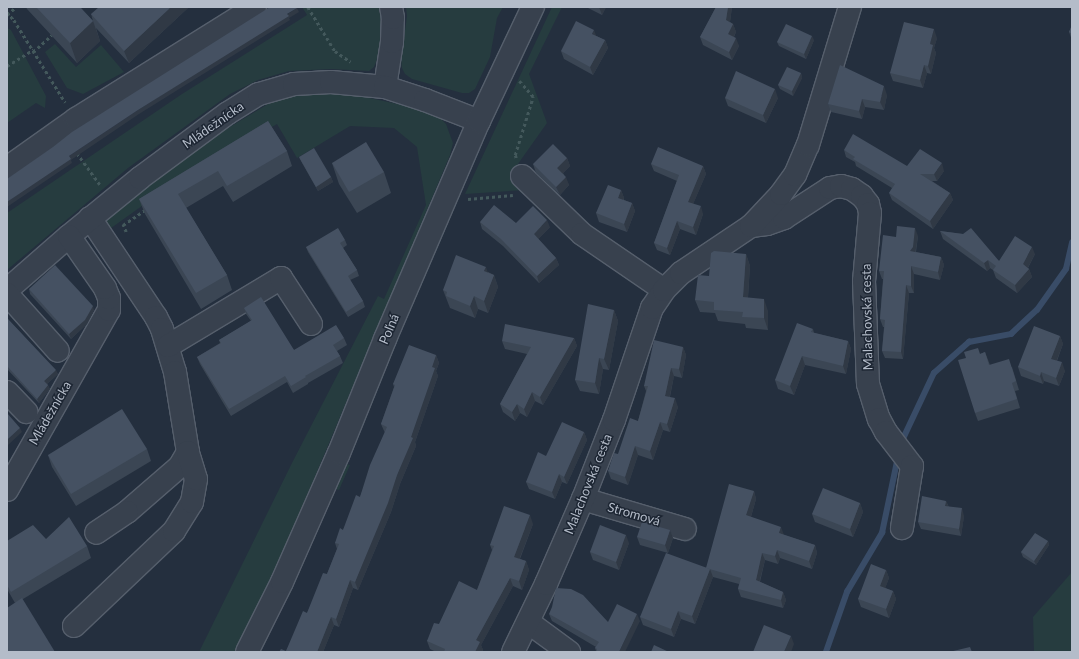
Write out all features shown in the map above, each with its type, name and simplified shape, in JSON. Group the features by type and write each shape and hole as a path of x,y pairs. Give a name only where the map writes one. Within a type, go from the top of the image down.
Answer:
{"street":[{"path":"7,168 68,124 254,7"},
{"path":"385,87 392,42 393,18 391,7"},
{"name":"Poľná","path":"247,652 282,582 336,460 385,339 479,121 533,7"},
{"name":"Malachovská cesta","path":"513,652 583,499 614,420 652,308 664,290 681,273 751,226 781,194 794,175 808,145 850,7"},
{"name":"Mládežnícka","path":"7,290 68,236 159,164 228,113 259,94 294,84 309,83 331,82 385,87 425,100 479,121"},
{"path":"522,176 582,234 664,290"},
{"name":"Malachovská cesta","path":"751,226 767,224 784,218 830,188 841,186 852,189 862,196 868,204 870,213 864,281 868,384 879,420 912,466 902,528"},
{"path":"74,626 174,531 192,502 196,479 188,452 175,372 168,346 156,317 90,218"},
{"name":"Mládežnícka","path":"7,490 12,465 32,444 104,321 110,304 105,288 68,236"},
{"path":"168,346 281,278 311,324"},
{"path":"7,294 58,351"},
{"path":"7,392 26,412"},
{"path":"96,533 127,512 180,466 188,452"},
{"name":"Stromová","path":"583,499 685,529"},
{"path":"528,622 569,652"}],"path":[{"path":"16,7 8,13 33,51 68,124 104,192"},
{"path":"308,7 335,51 353,64"},
{"path":"7,66 33,51 52,35"},
{"path":"515,77 533,97 515,155 522,176"},
{"path":"468,199 539,192"},
{"path":"128,239 123,225 149,207"}],"green space":[{"path":"302,7 381,7 383,19 378,57 374,67 369,71 331,69 289,71 258,80 230,94 128,168 7,270 7,213 182,94 307,15"},
{"path":"406,7 503,7 497,18 490,57 475,89 469,93 462,93 412,79 405,74 402,68 401,60 407,16"},
{"path":"552,7 562,7 529,74 547,123 513,171 524,190 465,194"},
{"path":"7,28 11,30 46,96 45,108 36,103 7,123"},
{"path":"55,44 76,67 101,45 124,72 83,94 67,88 45,52"},
{"path":"318,93 360,96 426,110 439,117 446,124 453,143 450,155 285,548 240,642 235,652 199,652 292,463 378,296 384,299 426,205 417,147 394,128 350,126 297,158 277,124 160,193 107,231 101,222 143,188 218,134 268,104 289,96"},
{"path":"346,464 350,465 339,490 336,489"},
{"path":"1072,572 1072,652 1034,652 1033,617"}],"building":[{"path":"36,7 80,7 93,21 70,43"},
{"path":"99,7 171,7 124,51 91,14"},
{"path":"270,7 297,8 287,14 289,16 138,110 69,156 71,159 7,202 7,179 72,132"},
{"path":"716,7 728,7 726,20 733,24 728,34 736,38 729,52 700,37"},
{"path":"576,21 594,30 592,34 605,40 590,67 561,51"},
{"path":"904,22 934,29 930,44 933,45 928,66 924,65 920,80 890,73"},
{"path":"786,24 812,36 804,54 777,42"},
{"path":"1072,25 1072,34 1069,32"},
{"path":"840,65 884,86 880,102 862,99 859,111 828,104"},
{"path":"787,67 801,73 792,91 778,85"},
{"path":"736,71 775,89 763,115 725,98"},
{"path":"268,121 287,151 227,186 218,171 178,194 227,275 196,293 139,199"},
{"path":"853,134 907,166 920,149 942,163 934,174 920,174 950,193 930,221 889,193 895,184 853,159 855,157 844,150"},
{"path":"366,142 384,172 349,192 332,163"},
{"path":"553,144 567,158 557,168 566,177 556,187 533,164"},
{"path":"658,147 703,166 688,202 701,206 693,227 677,221 667,248 654,243 679,175 651,164"},
{"path":"314,148 331,177 316,187 299,157"},
{"path":"608,185 621,190 618,198 632,203 624,224 596,213"},
{"path":"494,205 516,223 533,206 547,220 534,234 556,258 537,276 501,239 480,222"},
{"path":"897,226 915,228 913,247 910,251 941,257 938,272 911,266 911,286 906,285 901,352 882,351 885,320 880,319 884,271 879,271 883,235 896,237"},
{"path":"338,228 345,240 340,243 357,270 348,276 363,301 346,312 306,247"},
{"path":"971,228 999,261 1015,236 1032,247 1023,264 1029,269 1015,285 993,270 996,266 988,260 984,263 940,231 963,234"},
{"path":"714,251 746,254 743,297 764,299 764,318 742,317 743,312 714,310 714,302 695,300 698,275 709,276 711,253"},
{"path":"456,255 486,267 484,271 494,275 484,301 474,296 470,306 446,296 447,292 443,290"},
{"path":"55,265 93,306 85,320 69,334 29,289"},
{"path":"261,297 294,350 336,325 344,338 333,345 340,356 305,376 306,377 291,386 285,376 229,409 197,357 221,343 219,340 252,320 244,308"},
{"path":"588,304 614,310 604,359 599,358 595,383 575,380"},
{"path":"7,318 56,370 44,381 48,385 37,399 7,366"},
{"path":"797,323 813,329 811,332 848,341 843,366 802,356 790,386 775,380"},
{"path":"505,324 574,338 540,397 532,392 524,409 517,404 512,412 500,404 531,347 502,341"},
{"path":"1034,326 1060,336 1051,359 1062,362 1056,378 1041,372 1040,376 1018,367"},
{"path":"654,340 683,347 679,369 671,368 665,396 675,398 667,424 660,422 650,451 635,446 625,477 608,471 614,453 618,454 630,418 638,421 648,386 644,386"},
{"path":"409,345 436,355 432,367 435,368 411,437 413,438 355,582 350,580 336,619 331,617 317,652 279,652 281,649 286,651 303,611 307,613 323,573 327,574 339,544 335,543 340,528 343,530 356,495 360,497 370,465 387,427 381,424 395,385 393,384"},
{"path":"978,348 980,354 985,352 989,365 1009,359 1016,381 1012,383 1017,399 975,413 958,360 966,358 964,352"},
{"path":"122,409 147,449 71,494 48,455"},
{"path":"7,413 20,428 7,440"},
{"path":"562,422 584,432 564,477 559,474 552,492 526,482 538,452 546,456"},
{"path":"729,484 754,491 746,515 781,527 779,533 815,545 809,561 777,550 775,556 762,553 756,580 783,592 781,600 738,589 741,578 706,568"},
{"path":"823,488 860,503 850,529 812,514"},
{"path":"922,496 946,501 945,506 962,508 959,529 918,522"},
{"path":"504,506 530,515 514,557 526,561 519,581 510,578 476,640 480,642 475,652 444,652 445,649 427,641 434,623 439,624 459,581 477,590 494,546 490,545"},
{"path":"69,517 87,546 11,592 7,585 7,541 33,525 46,539"},
{"path":"642,522 670,530 665,545 637,537"},
{"path":"600,525 626,535 616,562 590,552"},
{"path":"1035,533 1048,541 1034,561 1021,552"},
{"path":"666,553 710,569 692,616 678,611 671,629 640,617"},
{"path":"871,564 886,570 880,586 893,591 886,609 858,599"},
{"path":"556,588 571,589 583,595 608,622 617,604 637,614 619,652 596,652 597,649 595,648 599,642 549,614"},
{"path":"22,598 55,652 7,652 7,608"},
{"path":"764,625 791,636 784,652 753,652"},
{"path":"654,645 669,652 651,652"},
{"path":"970,647 972,652 949,652"}],"waterway":[{"path":"901,443 934,373 969,342 1011,334 1037,310 1066,269 1072,243"},
{"path":"826,652 847,592 882,533 898,457"}]}
